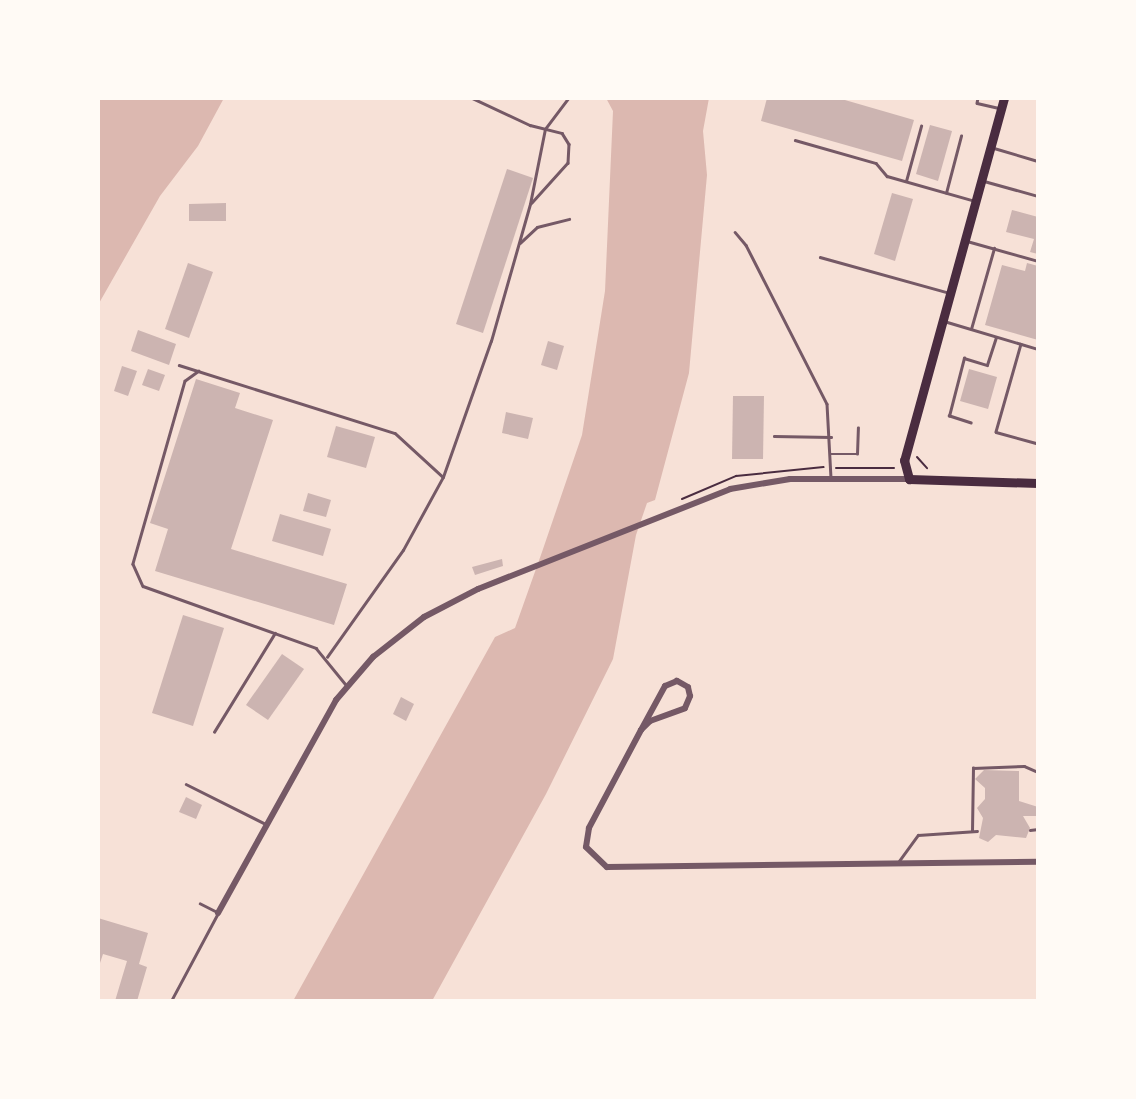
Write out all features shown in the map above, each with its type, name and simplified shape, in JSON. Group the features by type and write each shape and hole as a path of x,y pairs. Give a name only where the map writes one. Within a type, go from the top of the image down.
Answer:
{"main road":[{"path":"1004,98 905,448 909,480 1038,483"}],"street":[{"path":"218,913 266,824 347,686 383,648 424,617 507,578 680,506 753,484 831,478 909,480"},
{"path":"641,730 650,721 685,708 690,696 688,687 677,681 665,686 641,730 587,833 586,847 602,864 618,869 1038,862"}],"lane":[{"path":"472,98 545,129 562,133 569,144 568,163 530,204"},
{"path":"327,657 396,561 443,477 491,341 530,204 545,129 568,98"},
{"path":"978,98 977,103 1001,109"},
{"path":"906,181 921,126"},
{"path":"946,193 961,136"},
{"path":"795,140 876,163 887,176 975,201"},
{"path":"991,146 1038,161"},
{"path":"981,180 1038,196"},
{"path":"518,245 537,227 569,219"},
{"path":"735,232 827,404 831,438 831,478"},
{"path":"964,240 1038,261"},
{"path":"971,329 994,248"},
{"path":"820,257 949,293"},
{"path":"942,320 1038,349"},
{"path":"971,423 949,416 964,358 987,365 996,337"},
{"path":"1021,344 996,432 1036,443"},
{"path":"179,365 395,433 443,477"},
{"path":"199,371 185,381 133,564 143,586 316,648 327,657 347,686"},
{"path":"830,454 857,454 858,428"},
{"path":"774,436 831,438"},
{"path":"214,732 275,633"},
{"path":"972,831 973,768 1024,766 1038,772"},
{"path":"186,784 266,824"},
{"path":"1030,830 1038,829"},
{"path":"898,864 918,835 977,831"},
{"path":"171,1001 218,913 200,905"}],"path":[{"path":"914,452 920,464 930,471"}],"shaded area":[{"path":"98,98 224,98 198,146 160,196 98,305"},
{"path":"606,98 709,98 703,131 707,175 689,373 655,500 647,503 636,535 613,659 546,794 432,1001 293,1001 495,637 515,628 542,552 582,435 605,291 613,111"}],"building":[{"path":"767,98 838,98 914,120 902,161 761,121"},
{"path":"930,125 952,131 938,181 916,174"},
{"path":"507,169 533,178 483,333 456,324"},
{"path":"892,193 913,199 895,261 874,254"},
{"path":"226,203 226,221 189,221 189,204"},
{"path":"1012,210 1038,217 1038,254 1030,252 1034,239 1006,232"},
{"path":"188,263 213,272 189,338 165,329"},
{"path":"1027,263 1038,266 1038,340 985,325 1002,265 1025,271"},
{"path":"138,330 176,344 169,365 131,351"},
{"path":"548,341 564,346 557,370 541,365"},
{"path":"122,366 137,371 128,396 114,391"},
{"path":"148,369 165,375 159,391 142,385"},
{"path":"969,369 997,377 988,409 960,401"},
{"path":"196,379 240,393 235,408 273,420 231,549 347,584 334,625 155,571 168,529 150,523"},
{"path":"733,396 764,396 763,459 732,459"},
{"path":"506,412 533,418 528,439 502,433"},
{"path":"336,426 375,437 366,468 327,457"},
{"path":"308,493 331,500 326,517 303,511"},
{"path":"280,514 331,529 323,556 272,541"},
{"path":"502,559 503,566 475,575 472,567"},
{"path":"183,615 224,628 193,726 152,713"},
{"path":"282,654 304,669 268,720 246,705"},
{"path":"401,697 414,704 406,721 393,714"},
{"path":"984,770 1019,771 1019,801 1038,807 1038,816 1023,816 1030,828 1026,838 996,835 988,842 979,838 983,818 977,808 985,799 985,788 975,779"},
{"path":"186,797 202,805 196,819 179,812"},
{"path":"98,918 148,933 139,964 147,967 137,1001 115,1001 127,961 103,954 98,969"}]}
